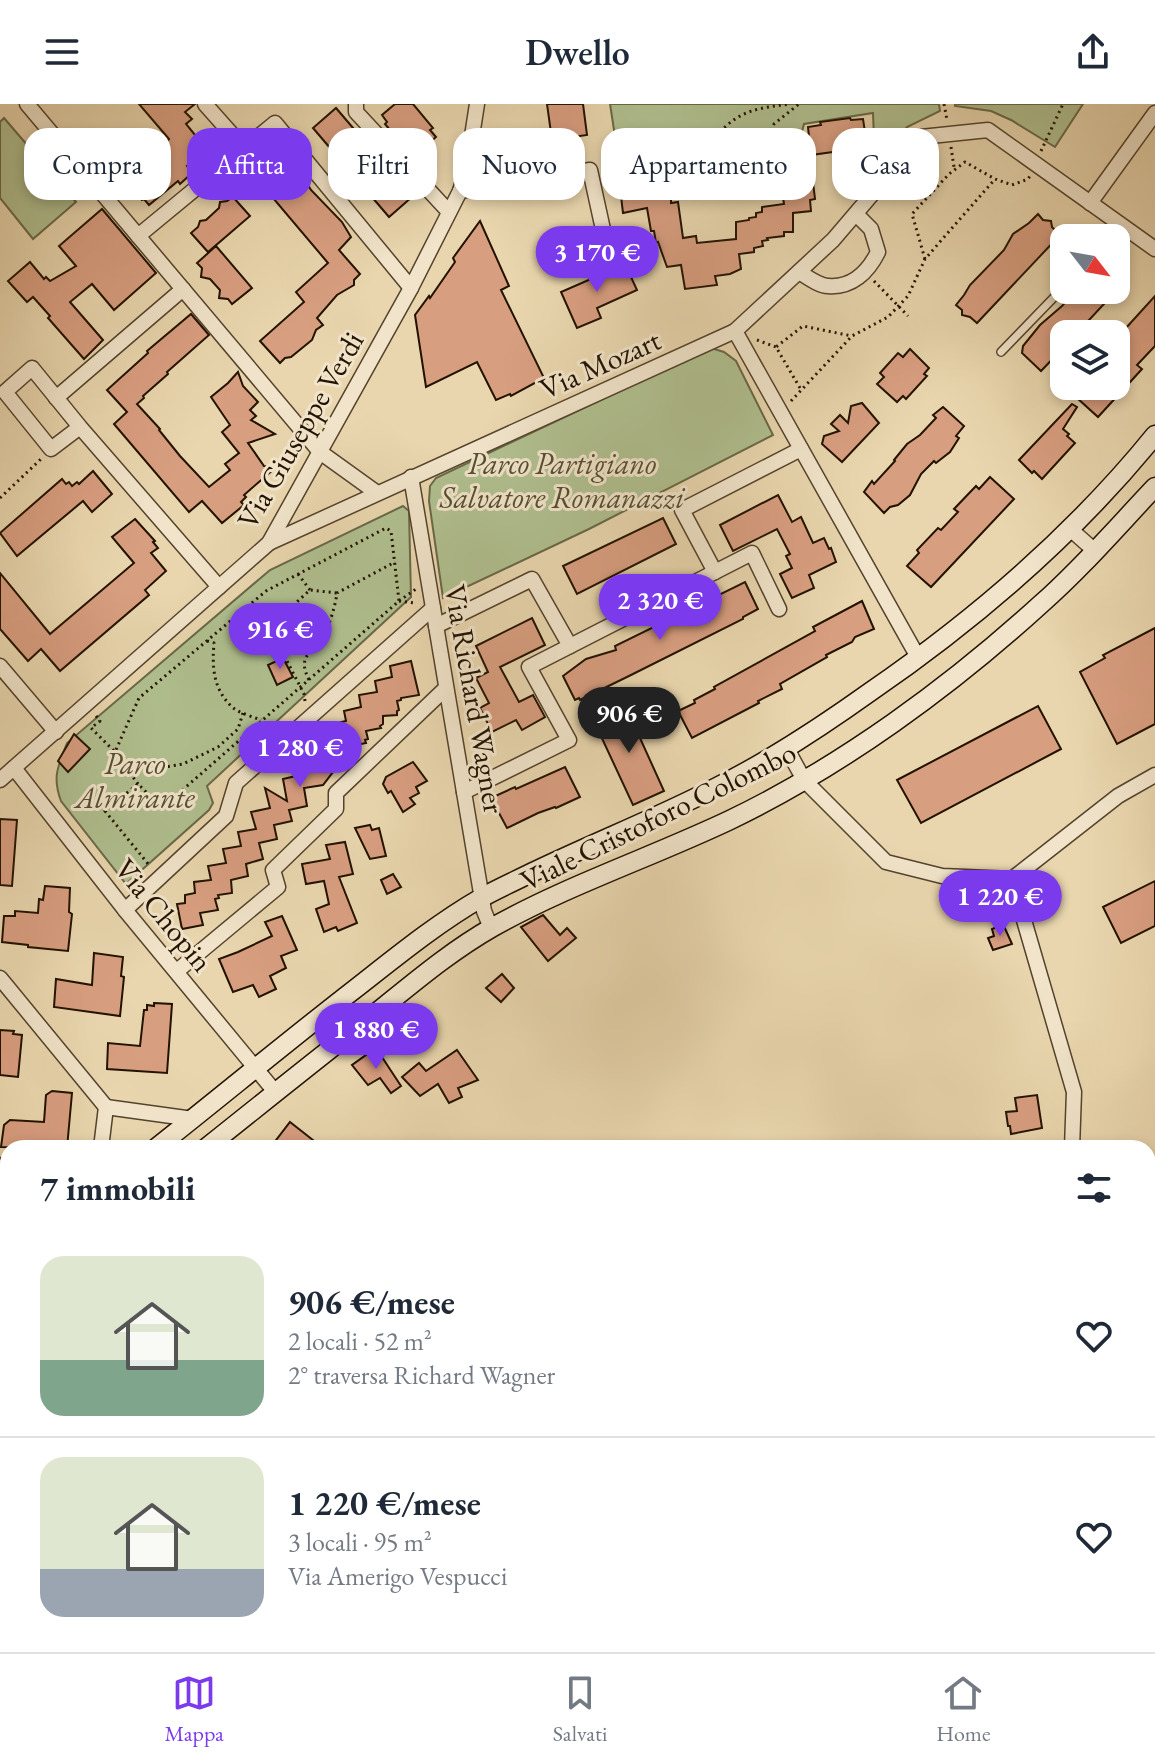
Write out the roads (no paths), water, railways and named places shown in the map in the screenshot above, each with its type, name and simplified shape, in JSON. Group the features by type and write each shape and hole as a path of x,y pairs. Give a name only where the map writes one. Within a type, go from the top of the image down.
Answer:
{"main road":[{"name":"Viale Cristoforo Colombo","path":"166,1140 427,932 482,897 717,788 787,749 919,659 1013,582 1069,528 1155,435"},
{"name":"Viale Cristoforo Colombo","path":"216,1140 441,962 491,928 731,820 804,780 870,738 938,690 1043,603 1155,487"}],"street":[{"path":"27,104 320,452 377,493"},
{"path":"205,104 226,128"},
{"path":"356,104 356,112 449,212"},
{"name":"Via Giuseppe Verdi","path":"473,128 477,104"},
{"path":"1090,203 1155,113"},
{"name":"Via Mozart","path":"269,543 735,331 833,240 921,137 988,130 1120,224"},
{"path":"312,168 411,288"},
{"path":"585,171 590,170 604,234"},
{"path":"138,236 187,195"},
{"name":"Via Giuseppe Verdi","path":"0,780 269,543 411,288 455,200"},
{"path":"799,272 826,287 845,284 865,273 878,252 871,229 856,214"},
{"name":"Via Mozart","path":"1130,231 1155,249"},
{"path":"56,398 183,289"},
{"path":"735,331 919,659"},
{"path":"80,427 51,449 5,392 32,368 219,587"},
{"path":"715,572 682,510 801,449"},
{"name":"Via Richard Wagner","path":"411,477 484,911 491,928"},
{"path":"1069,528 1095,551"},
{"path":"464,792 569,740 529,667 752,553 779,609"},
{"path":"436,626 532,579 570,646"},
{"path":"125,910 226,816 236,783 433,608"},
{"path":"0,666 56,732"},
{"path":"177,971 278,887 273,870 336,809 336,793 446,688"},
{"path":"787,749 804,780 886,862 942,876 1012,879 1118,796 1155,775"},
{"name":"Via Chopin","path":"14,768 125,910 276,1093"},
{"path":"1012,879 1074,1092 1072,1140"},
{"path":"0,978 106,1107 193,1119"},
{"path":"102,1140 106,1107"}],"lane":[{"path":"1001,352 1050,301"}],"park label":[{"name":"Parco Partigiano Salvatore Romanazzi","path":"562,480"},
{"name":"Parco Almirante","path":"135,780"}]}
